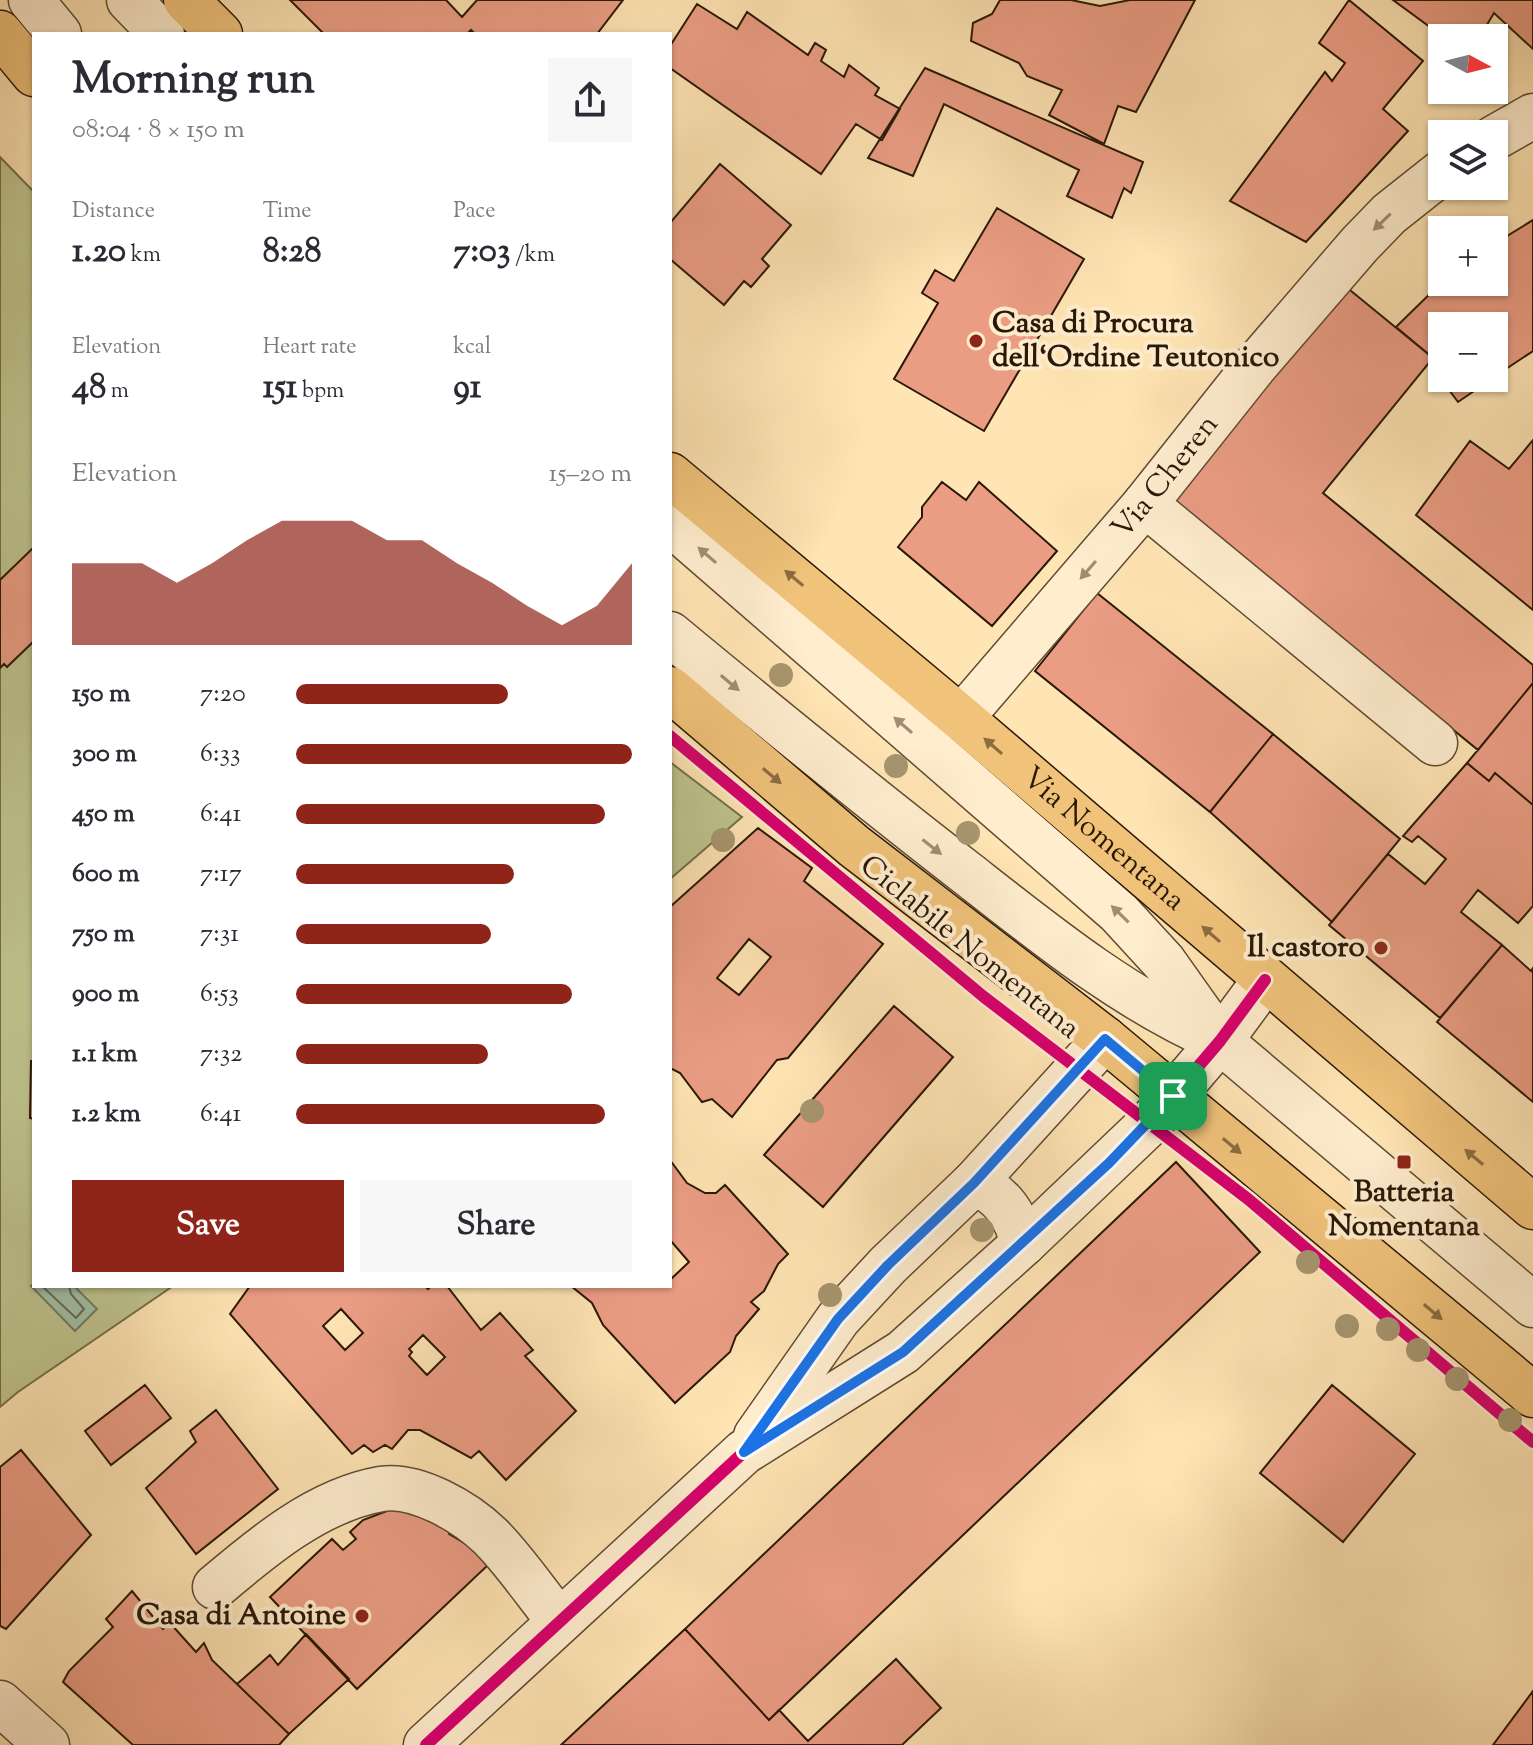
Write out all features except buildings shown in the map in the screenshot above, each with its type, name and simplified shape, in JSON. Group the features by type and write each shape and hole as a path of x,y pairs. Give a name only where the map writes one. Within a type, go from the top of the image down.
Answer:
{"main road":[{"path":"186,0 218,32"},
{"path":"0,33 32,72"},
{"name":"Via Nomentana","path":"672,477 961,718 1533,1207"},
{"path":"672,691 854,846 1105,1039 1533,1395"}],"street":[{"path":"31,0 57,32"},
{"path":"129,0 160,32"},
{"path":"1508,130 1533,116"},
{"name":"Via Cheren","path":"961,718 1145,504 1254,367 1360,244 1389,214 1428,183"},
{"path":"1145,504 1435,743"},
{"name":"Via Nomentana","path":"672,525 1119,913 1164,962 1220,1041 1533,1305"},
{"name":"Via Nomentana","path":"672,636 856,787 1040,931 1141,1001 1176,1022 1220,1041"},
{"path":"426,1745 744,1452 903,1352 1023,1244 1128,1145 1173,1096 1220,1041 1265,980"},
{"path":"744,1452 838,1319 888,1265 974,1183 1105,1039"},
{"path":"974,1183 993,1192 1009,1208 1023,1244"},
{"path":"215,1587 259,1549 306,1519 345,1500 383,1488 409,1490 453,1509 489,1536 559,1621"}],"shaded area":[{"path":"0,157 32,190 32,1288 170,1288 0,1407"},
{"path":"672,764 742,817 672,877"}],"water":[{"path":"33,1288 76,1288 97,1309 75,1331"}],"cycle path":[{"name":"Ciclabile Nomentana","path":"672,738 984,997 1248,1199 1533,1442"},
{"path":"426,1745 744,1452 903,1352 1023,1244 1149,1124 1220,1041 1265,980"}],"place":[{"name":"Casa di Procura dell‘Ordine Teutonico","path":"976,341"},
{"name":"Il castoro","path":"1381,948"},
{"name":"Batteria Nomentana","path":"1404,1162"},
{"name":"Casa di Antoine","path":"362,1616"}],"route":[{"path":"1105,1039 1173,1096 1109,1163 903,1352 744,1452 838,1319 888,1265 974,1183 1105,1039"}]}
